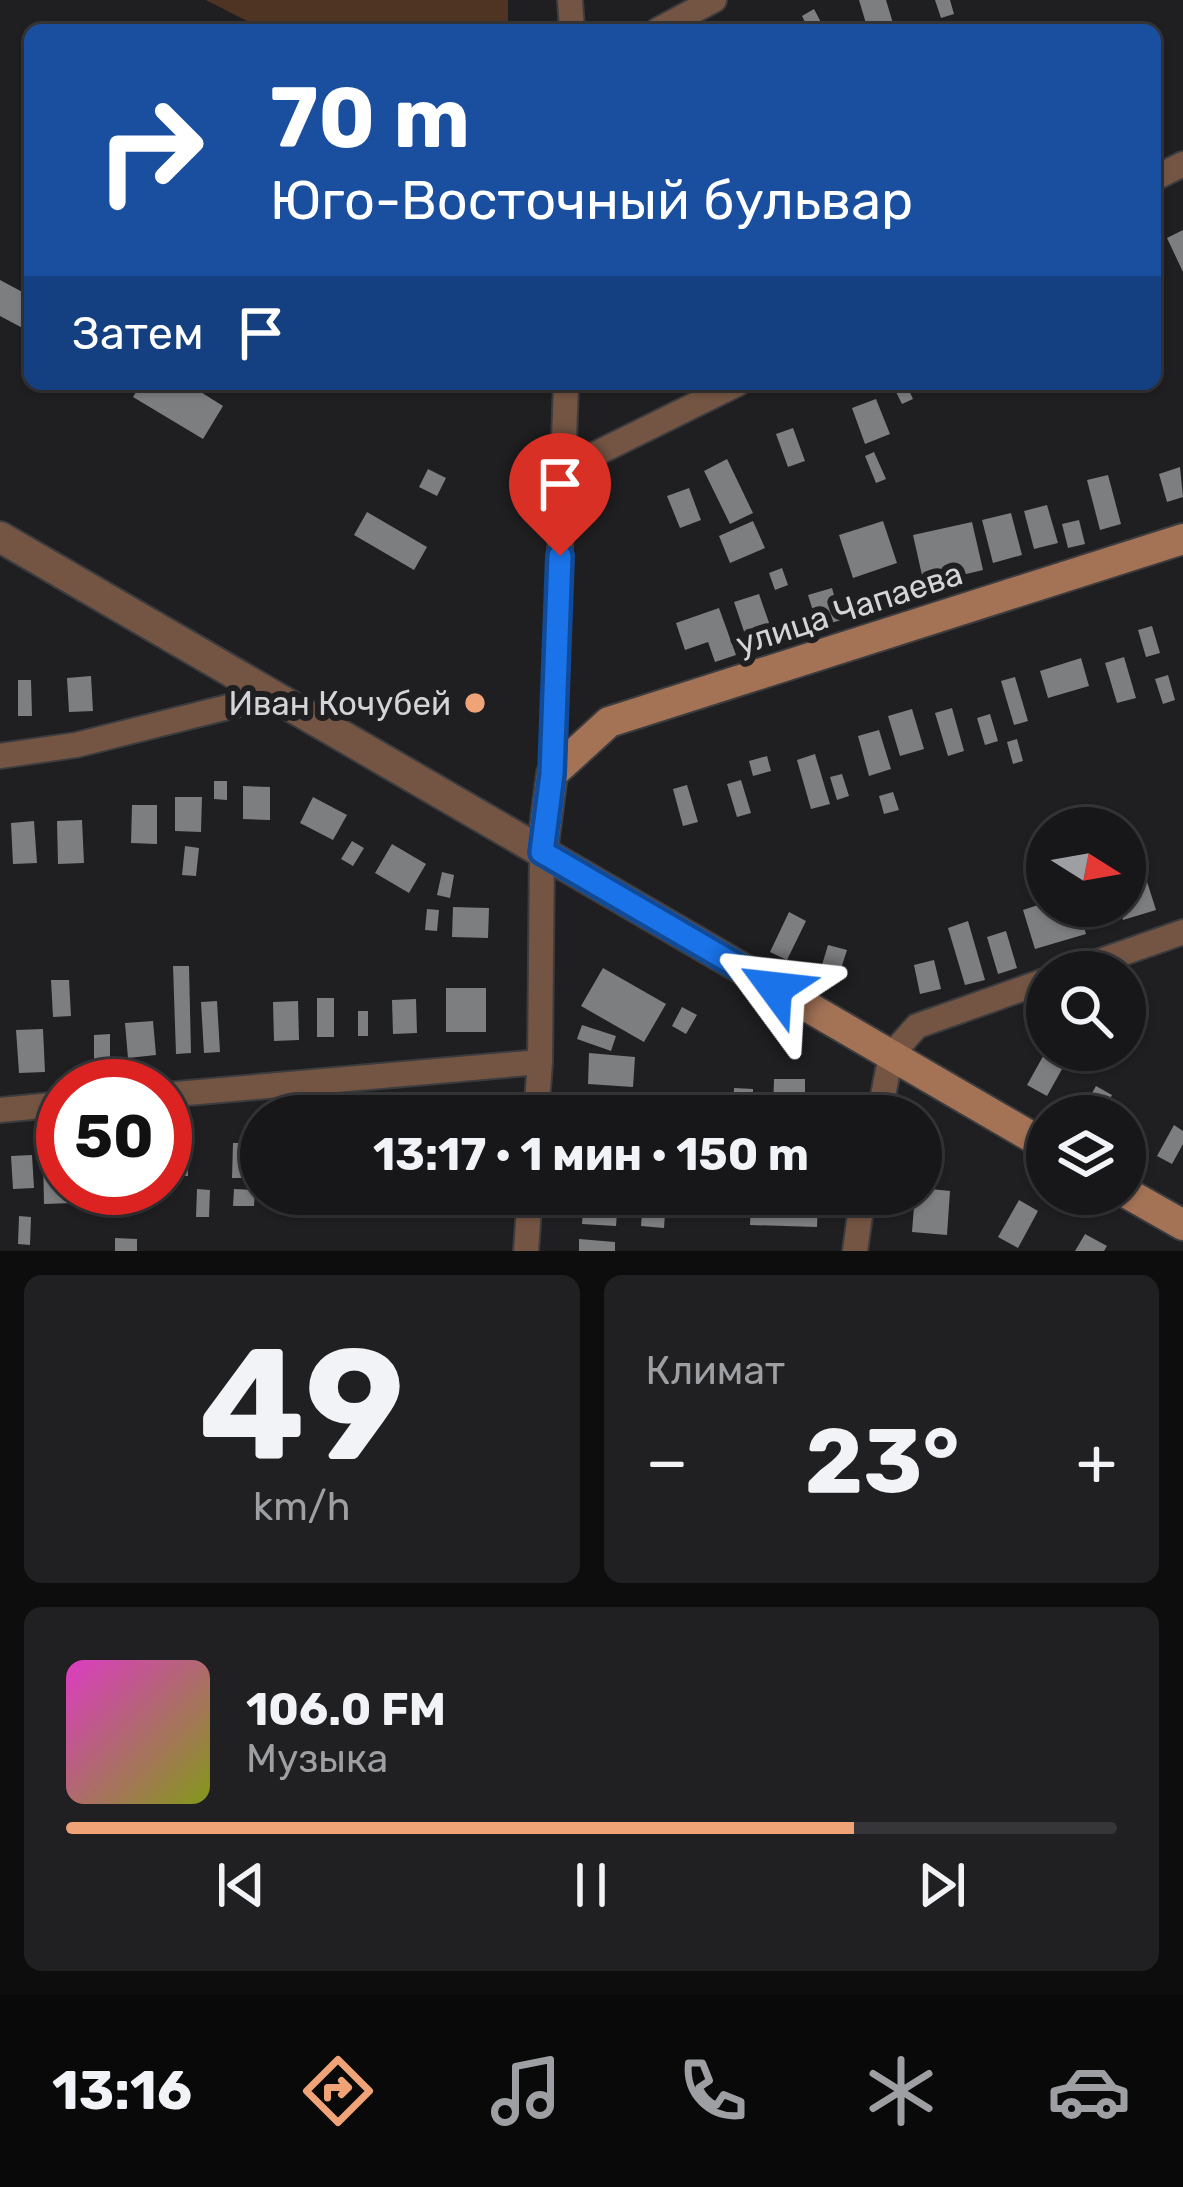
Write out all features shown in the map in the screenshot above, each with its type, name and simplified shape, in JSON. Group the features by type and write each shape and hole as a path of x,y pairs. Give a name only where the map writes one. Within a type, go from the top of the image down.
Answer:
{"main road":[{"name":"улица Чапаева","path":"552,774 609,722 1183,539"},
{"path":"552,774 542,852 1026,1134"},
{"path":"1146,1204 1183,1226"}],"street":[{"path":"669,24 714,0"},
{"path":"552,774 566,390"},
{"path":"563,470 725,390"},
{"path":"0,537 542,852 538,1095"},
{"path":"0,756 76,745 272,696"},
{"path":"1129,951 1183,932"},
{"path":"883,1095 891,1055 916,1026 1026,987"},
{"path":"192,1093 540,1062"},
{"path":"0,1110 36,1107"},
{"path":"526,1251 529,1215"},
{"path":"855,1251 859,1215"}],"shaded area":[{"path":"206,0 508,0 508,24 252,24"}],"building":[{"path":"859,0 886,0 893,24 866,24"},
{"path":"935,0 950,0 954,14 941,18"},
{"path":"814,9 822,24 806,24 802,16"},
{"path":"1183,230 1183,272 1167,238"},
{"path":"0,280 24,293 24,329 0,316"},
{"path":"137,390 198,390 223,406 203,439 133,397"},
{"path":"895,390 909,390 913,399 902,404"},
{"path":"876,399 890,434 865,444 852,408"},
{"path":"793,428 805,461 788,467 776,434"},
{"path":"874,452 886,479 876,483 865,456"},
{"path":"727,459 753,513 730,524 704,471"},
{"path":"1180,467 1183,497 1167,502 1159,474"},
{"path":"428,469 446,478 437,496 419,487"},
{"path":"1108,475 1121,524 1100,530 1087,480"},
{"path":"689,488 701,520 680,528 667,496"},
{"path":"1047,505 1058,543 1034,549 1024,511"},
{"path":"367,512 427,547 414,570 354,535"},
{"path":"1011,513 1022,555 993,563 982,520"},
{"path":"1079,520 1085,544 1068,548 1062,524"},
{"path":"753,521 765,548 730,563 719,536"},
{"path":"883,521 897,563 853,578 839,535"},
{"path":"972,522 983,570 924,584 913,535"},
{"path":"782,568 788,585 775,590 769,573"},
{"path":"832,588 841,620 818,627 808,595"},
{"path":"759,594 775,640 750,649 734,602"},
{"path":"719,608 736,655 715,662 708,642 685,650 676,623"},
{"path":"1152,626 1160,653 1146,657 1138,630"},
{"path":"1124,657 1136,698 1117,703 1105,663"},
{"path":"1081,658 1089,686 1048,698 1040,671"},
{"path":"1168,675 1175,700 1163,704 1155,679"},
{"path":"91,676 93,711 69,712 67,678"},
{"path":"1015,677 1028,721 1014,725 1001,681"},
{"path":"18,680 31,680 32,716 18,716"},
{"path":"952,708 964,751 948,756 935,713"},
{"path":"912,709 924,749 900,756 888,716"},
{"path":"990,714 998,741 985,745 977,718"},
{"path":"879,730 891,769 869,776 858,736"},
{"path":"1017,739 1023,761 1013,764 1007,742"},
{"path":"815,754 830,804 811,809 797,760"},
{"path":"767,756 771,771 753,776 749,761"},
{"path":"842,774 849,796 837,800 830,777"},
{"path":"741,780 751,813 737,817 727,784"},
{"path":"214,781 227,781 227,800 214,799"},
{"path":"687,785 698,822 683,826 673,789"},
{"path":"243,786 270,787 270,820 243,819"},
{"path":"893,792 899,810 884,814 879,796"},
{"path":"175,797 202,797 201,832 175,831"},
{"path":"313,797 347,815 333,840 300,823"},
{"path":"132,805 157,805 157,844 131,843"},
{"path":"82,820 84,863 58,864 57,821"},
{"path":"34,821 37,863 13,864 11,823"},
{"path":"352,841 364,848 353,866 341,859"},
{"path":"392,844 426,864 409,893 375,873"},
{"path":"185,846 199,848 196,876 182,875"},
{"path":"442,872 454,875 450,898 437,895"},
{"path":"1146,878 1156,910 1146,913"},
{"path":"453,907 489,908 488,938 452,937"},
{"path":"427,909 439,910 437,931 425,930"},
{"path":"789,912 806,921 787,960 770,952"},
{"path":"968,921 985,980 965,985 948,928"},
{"path":"1028,927 1084,927 1086,934 1035,949"},
{"path":"1006,931 1017,968 998,974 987,937"},
{"path":"828,945 847,950 837,981 819,975"},
{"path":"934,960 941,989 920,994 914,965"},
{"path":"173,966 189,966 191,1053 176,1054"},
{"path":"603,968 666,1004 644,1042 581,1006"},
{"path":"51,980 69,980 71,1016 53,1017"},
{"path":"446,988 486,988 486,1032 446,1032"},
{"path":"317,998 334,998 334,1037 317,1037"},
{"path":"416,999 417,1033 393,1034 392,1000"},
{"path":"217,1001 220,1052 204,1053 201,1002"},
{"path":"298,1001 299,1040 274,1041 273,1002"},
{"path":"682,1007 697,1015 686,1034 672,1026"},
{"path":"358,1011 368,1011 368,1036 358,1036"},
{"path":"153,1021 156,1055 128,1058 125,1023"},
{"path":"582,1025 616,1036 611,1051 577,1039"},
{"path":"43,1029 44,1059 36,1059 36,1072 19,1073 16,1030"},
{"path":"110,1034 110,1059 94,1059 94,1035"},
{"path":"589,1053 635,1057 633,1087 588,1084"},
{"path":"1035,1071 1061,1071 1048,1095 1027,1085"},
{"path":"774,1079 805,1079 805,1095 774,1095"},
{"path":"1096,1086 1112,1095 1091,1095"},
{"path":"734,1088 753,1089 753,1095 734,1095"},
{"path":"1174,1125 1183,1131 1183,1144 1172,1164 1157,1156"},
{"path":"233,1143 240,1143 240,1178 232,1178"},
{"path":"32,1155 34,1188 13,1189 11,1156"},
{"path":"197,1189 210,1190 209,1217 196,1217"},
{"path":"234,1189 240,1189 240,1206 233,1206"},
{"path":"942,1190 950,1191 947,1235 912,1232 913,1215 942,1215"},
{"path":"1019,1200 1026,1204 1026,1215 1036,1215 1018,1248 998,1237"},
{"path":"583,1215 617,1215 616,1226 582,1224"},
{"path":"642,1215 665,1215 664,1228 641,1226"},
{"path":"750,1215 817,1215 817,1227 750,1225"},
{"path":"19,1216 31,1217 30,1245 18,1244"},
{"path":"1085,1234 1107,1246 1104,1251 1075,1251"},
{"path":"115,1238 137,1239 137,1251 115,1251"},
{"path":"579,1239 615,1242 615,1251 579,1251"}],"place":[{"name":"Иван Кочубей","path":"475,703"}],"route":[{"path":"560,556 552,774 542,852 775,988"}]}
